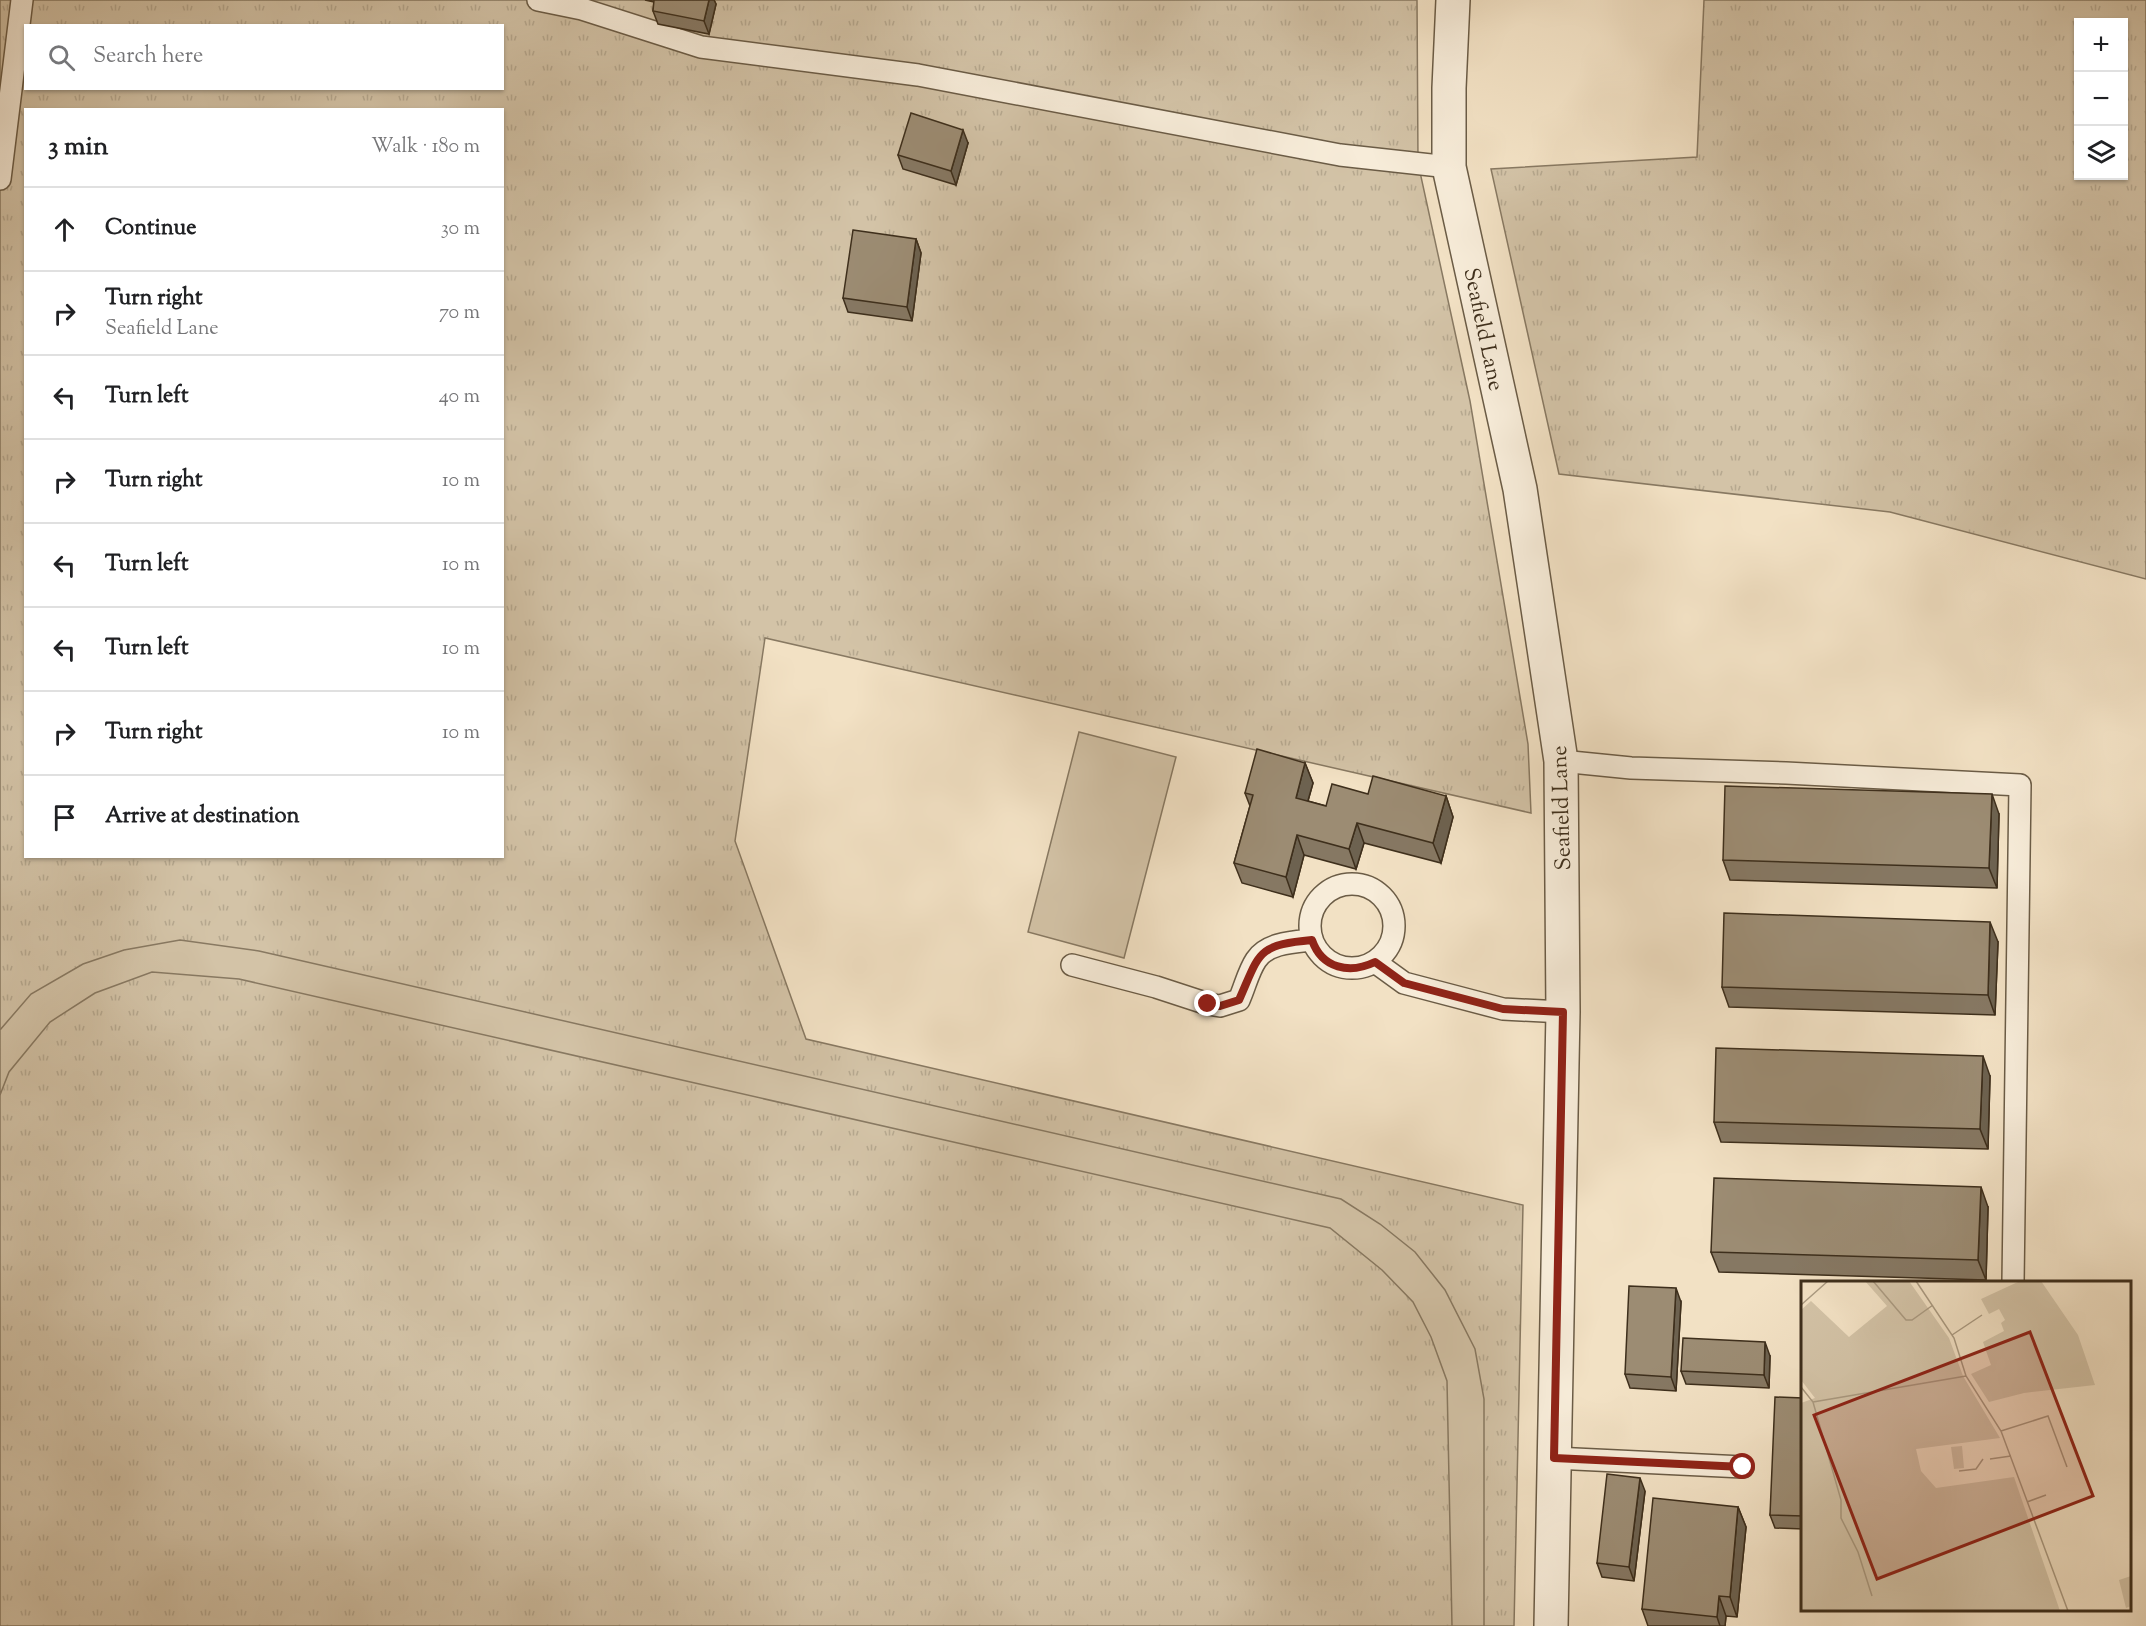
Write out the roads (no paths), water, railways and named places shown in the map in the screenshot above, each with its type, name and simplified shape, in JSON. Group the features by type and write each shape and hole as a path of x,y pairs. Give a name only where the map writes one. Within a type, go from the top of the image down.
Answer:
{"street":[{"name":"Seafield Lane","path":"1453,0 1449,88 1449,167 1520,489 1561,761 1563,1012 1551,1626"}],"lane":[{"path":"0,179 22,0"},
{"path":"538,0 582,9 701,47 918,75 1340,155 1449,167"},
{"path":"1561,761 1641,768 2020,785 2013,1281"},
{"path":"1348,884 1362,885 1375,891 1385,900 1392,912 1394,926 1392,940 1386,952 1375,962 1363,968 1348,969 1335,966 1323,958 1314,947 1309,934 1309,920 1314,907 1323,895 1334,887 1348,884"},
{"path":"1072,965 1156,987 1193,1001 1220,1006 1239,1000 1251,969 1262,954 1281,944 1312,940"},
{"path":"1375,962 1404,983 1415,986 1503,1009 1563,1012"},
{"path":"1554,1458 1743,1467"}]}
